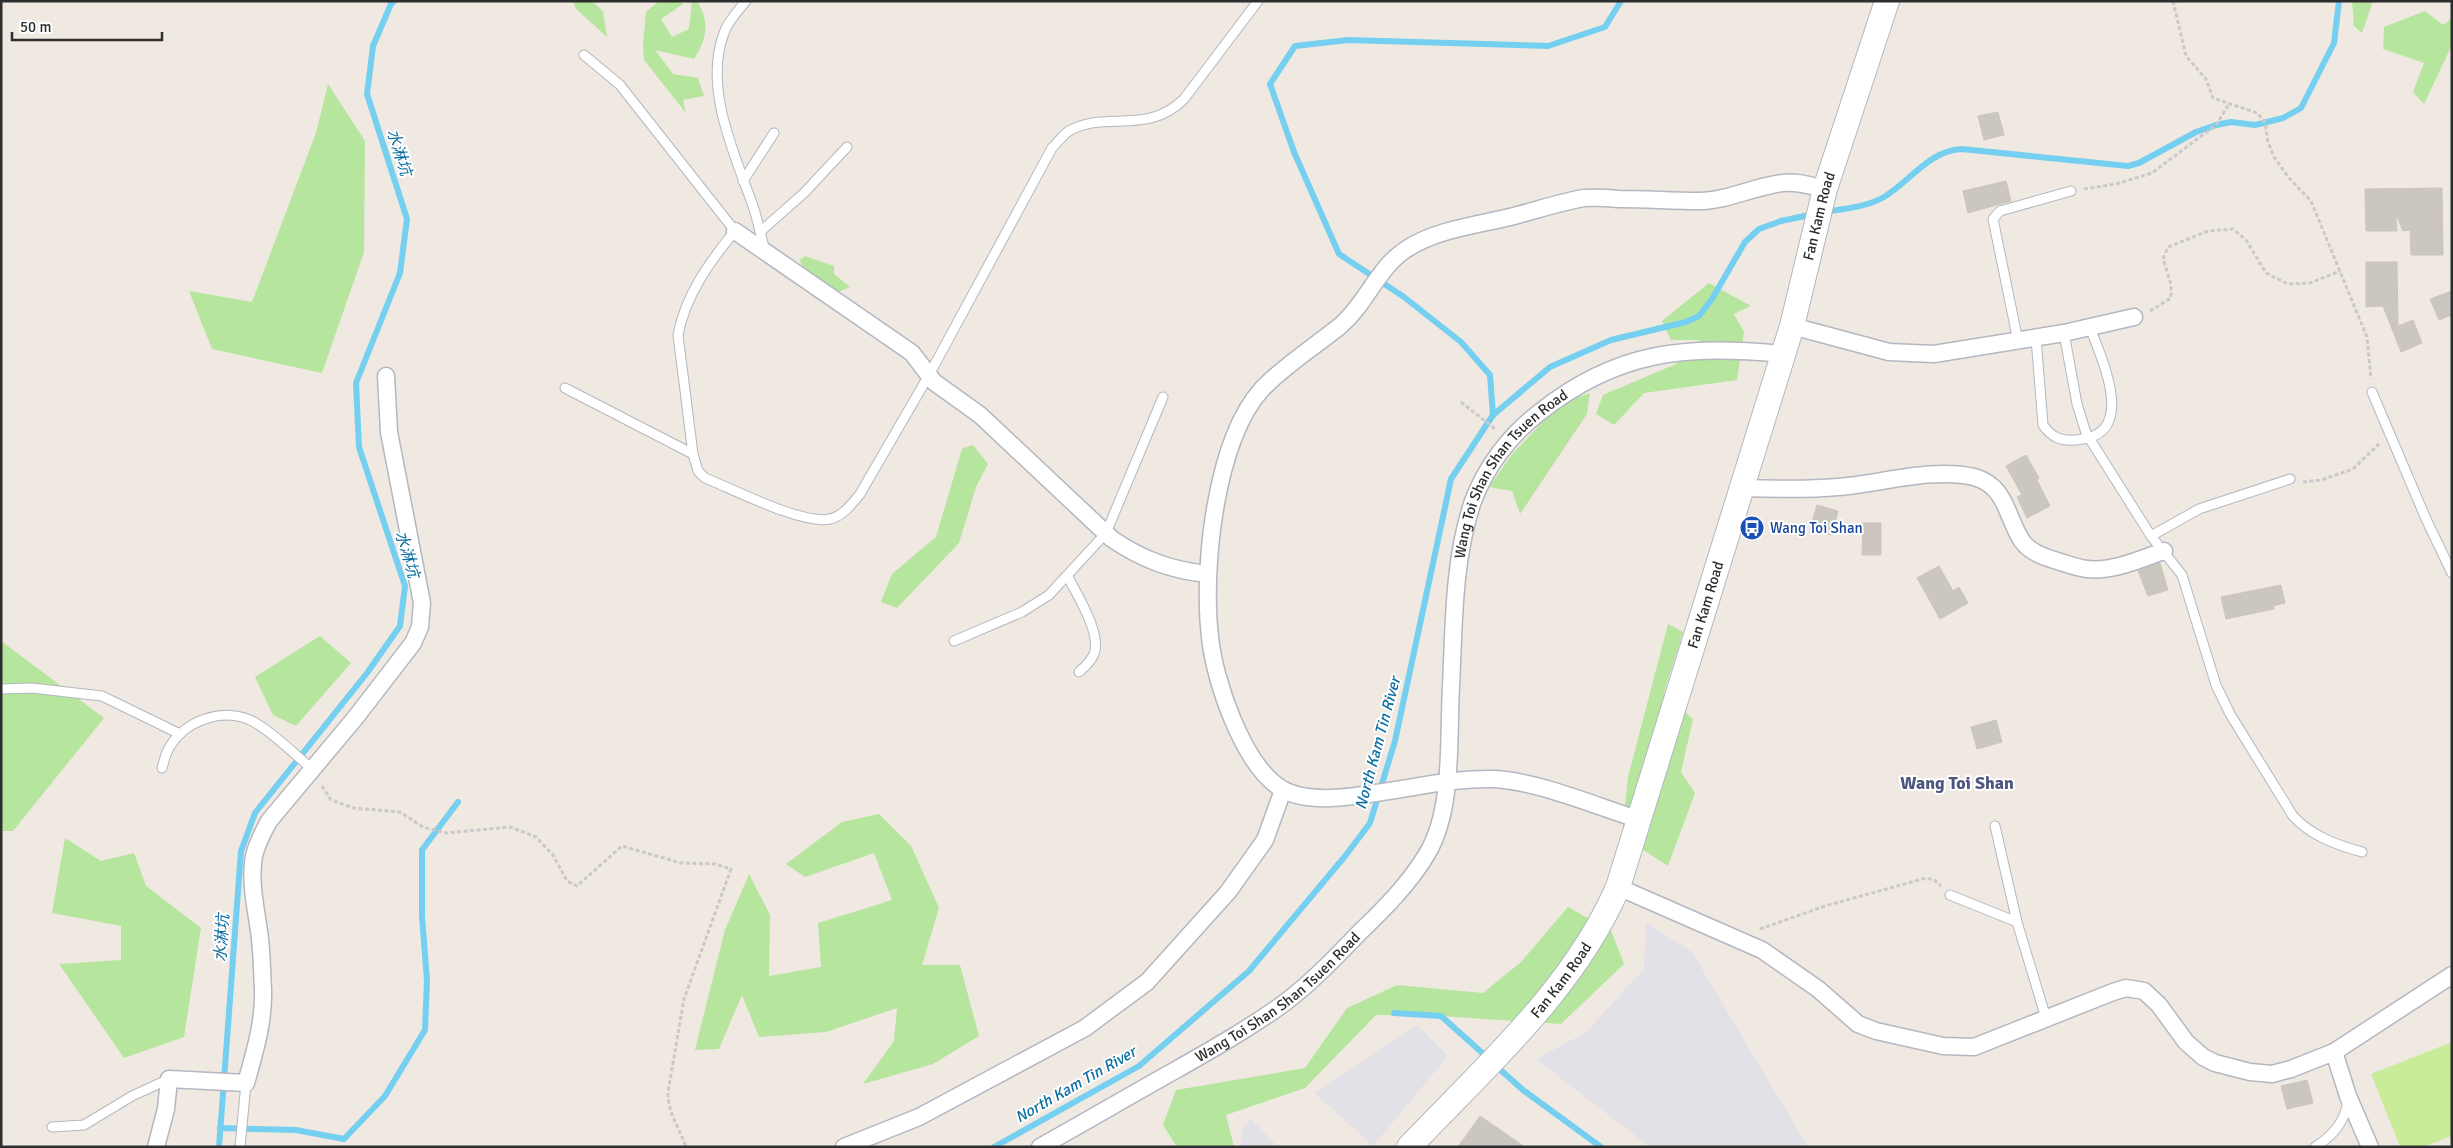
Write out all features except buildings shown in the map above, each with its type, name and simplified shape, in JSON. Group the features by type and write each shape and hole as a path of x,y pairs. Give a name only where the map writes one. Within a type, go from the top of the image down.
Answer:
{"main road":[{"name":"Fan Kam Road","path":"1409,1147 1553,992 1587,945 1618,887 1792,326 1826,189 1887,1"}],"street":[{"path":"1640,820 1515,782 1495,779 1446,782 1353,796 1317,798 1283,790 1260,768 1240,735 1226,703 1212,655 1208,624 1207,574 1211,536 1229,446 1246,410 1278,374 1340,326 1362,302 1383,272 1404,251 1435,236 1586,198 1705,201 1784,183 1804,184 1826,189"},
{"path":"735,231 912,352 944,391 980,416 1106,533 1133,553 1157,564 1181,571 1207,574"},
{"path":"1792,326 1889,352 1934,354 2064,333 2134,317"},
{"name":"Wang Toi Shan Shan Tsuen Road","path":"1040,1147 1237,1035 1313,980 1394,898 1427,854 1438,826 1446,782 1455,605 1464,534 1473,501 1486,475 1508,440 1558,397 1588,379 1641,358 1707,349 1782,354"},
{"path":"156,1147 166,1109 169,1079 246,1083 262,1023 263,990 260,939 254,905 254,856 260,838 269,821 356,716 413,643 420,627 422,603 390,432 386,376"},
{"path":"1743,488 1788,490 1838,488 1913,478 1950,475 1972,477 1987,483 1999,492 2023,542 2042,556 2086,569 2098,570 2111,569 2164,551"},
{"path":"844,1147 919,1117 1076,1032 1119,1004 1147,982 1228,892 1265,840 1283,790"},
{"path":"1618,887 1739,939 1789,967 1858,1024 1876,1031 1943,1046 1974,1047 2113,992 2134,988 2151,997 2186,1042 2203,1057 2231,1069 2272,1074 2291,1069 2334,1052 2452,975"},
{"path":"2334,1052 2348,1096 2370,1147"}],"lane":[{"path":"746,1 724,33 719,61 722,118 765,251"},
{"path":"1248,16 1252,1"},
{"path":"584,55 620,85 735,231 713,257 700,278 678,335 693,454 698,471 705,478 782,510 816,519 829,519 848,508 860,494 929,375 1052,148 1071,130 1086,125 1139,121 1154,118 1174,109 1258,1"},
{"path":"743,181 774,133"},
{"path":"760,232 804,193 847,147"},
{"path":"2018,341 1993,219 2000,212 2071,191"},
{"path":"2036,338 2043,425 2051,436 2058,439 2078,440 2090,438 2100,434 2106,428 2112,410 2108,379 2090,327"},
{"path":"2064,333 2082,424 2150,536 2182,575 2187,586 2208,663 2230,714 2293,816 2304,828 2342,847 2362,852"},
{"path":"565,388 693,454"},
{"path":"2372,392 2452,573"},
{"path":"954,641 1022,612 1049,595 1106,533 1163,397"},
{"path":"2150,536 2199,509 2290,479"},
{"path":"1068,576 1094,630 1096,643 1094,653 1079,672"},
{"path":"1,689 32,688 102,696 180,734"},
{"path":"162,768 168,749 180,734 196,722 215,716 234,716 253,722 311,768"},
{"path":"1995,826 2017,922 2046,1018"},
{"path":"1950,895 2017,922"},
{"path":"52,1127 84,1125 132,1096 169,1079"},
{"path":"241,1142 242,1111 246,1083"},
{"path":"2315,1147 2339,1127 2346,1111 2348,1096"}],"path":[{"path":"2173,1 2186,56 2206,79 2213,98 2257,113 2265,122 2268,142 2274,157 2289,178 2311,201 2367,337 2372,392"},
{"path":"2071,191 2116,184 2152,173 2216,125 2229,104"},
{"path":"2134,317 2156,309 2171,298 2171,284 2163,259 2168,247 2208,231 2233,229 2246,240 2266,273 2288,284 2310,283 2340,271"},
{"path":"1461,402 1500,433"},
{"path":"2290,479 2304,483 2321,480 2353,469 2375,446 2392,438"},
{"path":"311,768 331,800 354,808 400,812 423,827 446,833 510,827 536,837 552,855 567,881 577,886 622,846 680,863 715,864 731,869 684,999 668,1092 668,1106 686,1147"},
{"path":"1739,939 1779,920 1926,878 1934,880 1950,895"}],"shaded area":[{"path":"1646,922 1692,952 1808,1147 1650,1147 1536,1059 1585,1033 1644,969"},
{"path":"1417,1025 1448,1056 1373,1146 1315,1093"},
{"path":"1251,1119 1278,1147 1240,1147 1243,1126"}],"green space":[{"path":"573,1 592,1 603,11 607,37 576,9"},
{"path":"659,1 680,1 683,4 661,19 672,37 689,29 692,1 697,1 704,16 704,37 694,59 655,50 673,74 698,78 704,96 683,100 686,113 644,60 643,44 646,12"},
{"path":"2352,1 2373,1 2362,33 2354,26"},
{"path":"2425,11 2443,25 2452,18 2452,45 2424,104 2413,92 2424,63 2383,49 2384,27"},
{"path":"328,84 365,141 364,252 322,373 212,349 189,291 252,302 316,133"},
{"path":"805,256 834,266 834,274 850,287 838,292 807,280 800,260"},
{"path":"1709,283 1751,306 1734,314 1744,332 1737,380 1644,393 1614,425 1596,414 1603,395 1676,364 1700,340 1671,340 1662,321"},
{"path":"1590,393 1587,414 1520,514 1512,491 1489,487 1513,453 1561,403"},
{"path":"973,445 988,464 976,487 959,543 897,608 881,602 892,574 936,537 962,449"},
{"path":"1668,624 1683,632 1664,693 1693,719 1681,772 1695,793 1668,866 1622,836 1628,777"},
{"path":"320,636 351,663 296,726 273,715 255,677"},
{"path":"1,641 104,718 13,831 1,831"},
{"path":"879,814 911,846 939,908 922,965 960,965 979,1036 933,1064 863,1084 894,1041 897,1008 826,1032 759,1037 742,995 719,1049 695,1050 725,930 749,874 770,915 769,976 821,967 818,923 892,900 874,853 805,877 786,864 842,822"},
{"path":"65,838 101,861 134,853 146,886 201,928 184,1037 124,1058 59,964 121,960 121,926 52,913"},
{"path":"1568,907 1611,931 1624,964 1561,1024 1441,1016 1376,1015 1305,1088 1226,1115 1234,1147 1177,1147 1163,1125 1176,1090 1305,1068 1347,1008 1397,985 1483,993 1521,962"},
{"path":"2452,1042 2452,1136 2423,1147 2400,1147 2371,1074"}],"waterway":[{"name":"水淋坑","path":"219,1147 241,851 255,813 367,673 400,626 405,586 359,447 356,383 400,273 407,219 367,94 373,46 394,1"},
{"path":"1493,415 1490,375 1461,342 1404,297 1339,254 1294,152 1270,84 1295,46 1348,40 1548,46 1605,27 1621,1"},
{"path":"1823,212 1855,207 1884,197 1930,160 1951,151 1962,149 2128,166 2139,163 2196,132 2216,125 2231,122 2255,125 2283,118 2301,108 2334,43 2339,1"},
{"name":"North Kam Tin River","path":"994,1147 1139,1066 1249,971 1346,855 1370,823 1395,741 1451,479 1493,415 1550,367 1611,340 1686,322 1699,316 1712,299 1745,242 1759,229 1781,221 1814,214"},
{"path":"220,1128 296,1130 344,1139 385,1096 425,1030 427,981 422,916 422,850 458,802"},
{"path":"1394,1013 1441,1016 1488,1058"},
{"path":"1495,1065 1523,1090 1601,1147"}],"place":[{"name":"Wang Toi Shan","path":"1752,528"}],"district":[{"name":"Wang Toi Shan","path":"1957,783"}]}
